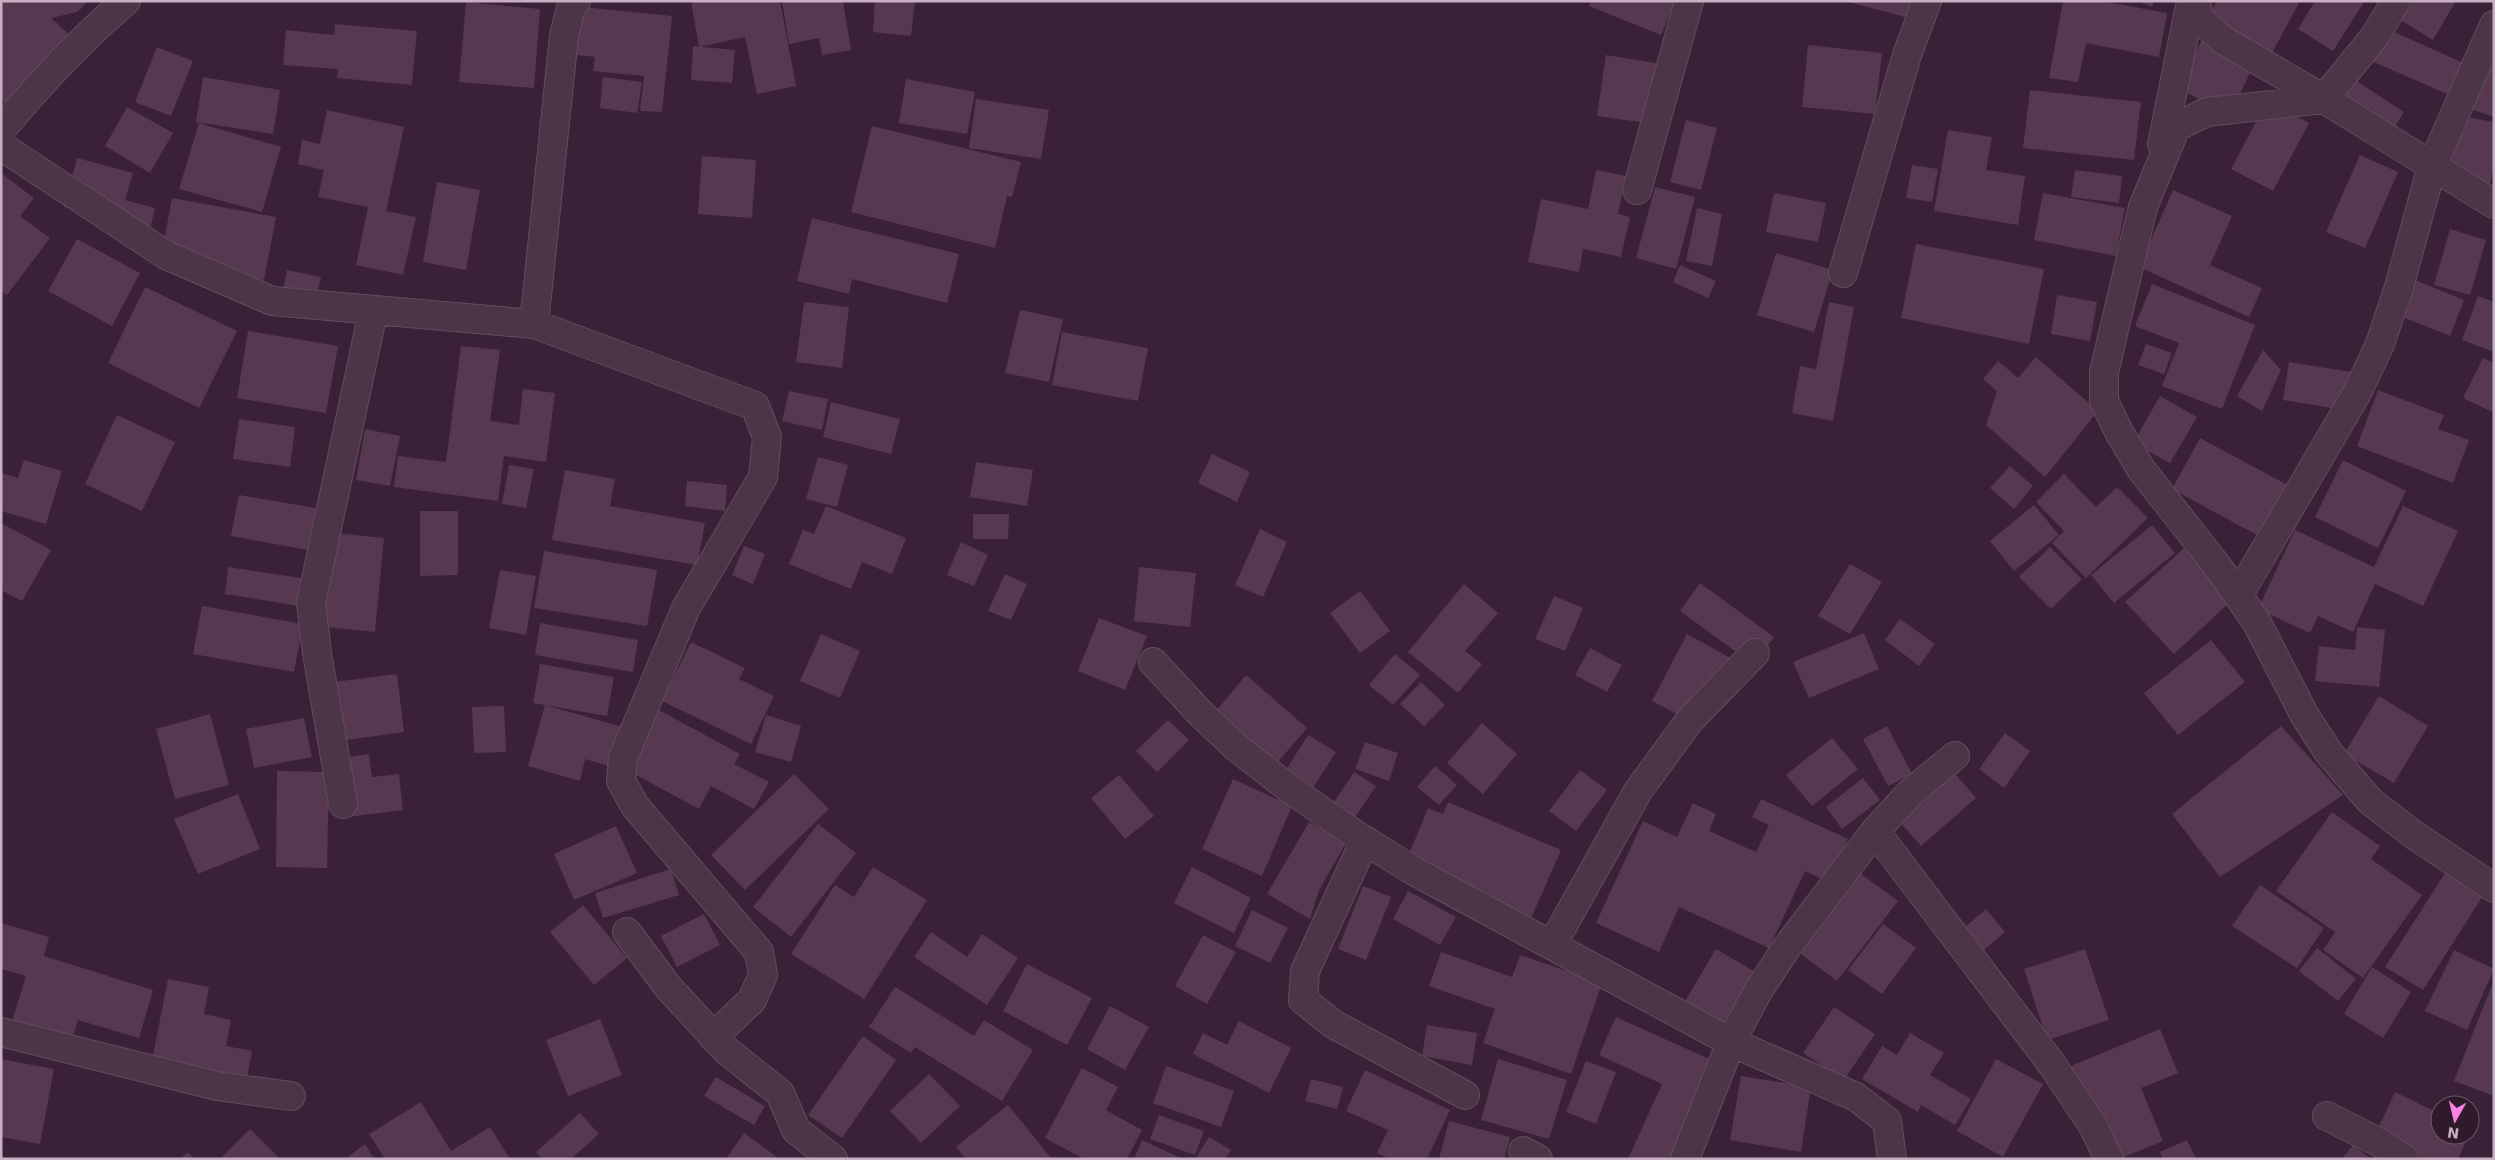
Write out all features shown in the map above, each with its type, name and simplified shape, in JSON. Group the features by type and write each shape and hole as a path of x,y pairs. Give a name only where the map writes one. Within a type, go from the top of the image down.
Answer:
{"street":[{"path":"1,130 42,81 94,28 126,1"},
{"path":"534,324 564,36 571,7 576,1"},
{"path":"1638,190 1689,1"},
{"path":"1843,273 1907,55 1927,1"},
{"path":"2158,167 2191,1"},
{"path":"2196,1 2199,19 2223,40 2324,99 2432,166 2489,197"},
{"path":"2396,1 2375,36 2324,99 2207,112 2176,127 2143,207 2104,372 2104,401 2119,432 2141,469 2256,621 2305,716 2329,753 2370,801 2414,835 2494,888"},
{"path":"2238,596 2357,393 2380,344 2399,287 2432,166 2494,25"},
{"path":"1,146 166,255 272,301 373,312 534,324 756,406 767,437 763,478 686,608 623,758 621,781 635,806 759,952 763,975 752,1000 714,1037"},
{"path":"343,804 317,653 312,603 373,312"},
{"path":"1552,945 1638,791 1690,720 1754,653"},
{"path":"1153,662 1200,713 1238,748 1290,789 1414,871 1731,1042 1856,1096 1887,1121 1892,1159"},
{"path":"1685,1159 1731,1042 1758,991 1787,947 1875,831 1911,792 1954,756"},
{"path":"1875,831 2051,1063 2093,1126 2109,1159"},
{"path":"1365,840 1305,971 1303,1000 1333,1024 1465,1095"},
{"path":"627,932 668,987 727,1051 780,1093 796,1130 833,1159"},
{"path":"1,1032 216,1086 292,1096"},
{"path":"2327,1116 2380,1143 2404,1159"}],"building":[{"path":"1,1 88,1 77,12 51,18 73,38 6,103 1,101"},
{"path":"691,1 780,1 796,86 757,94 745,37 699,47"},
{"path":"782,1 843,1 851,50 822,55 819,38 789,44"},
{"path":"875,1 915,1 911,36 873,32"},
{"path":"1591,1 1675,1 1661,35 1589,6"},
{"path":"1845,1 1918,1 1913,19"},
{"path":"2063,1 2101,1 2167,13 2159,57 2086,43 2078,82 2049,78"},
{"path":"2138,1 2154,1 2152,7"},
{"path":"2217,1 2300,1 2267,62 2202,28"},
{"path":"2315,1 2364,2 2333,51 2298,29"},
{"path":"2398,1 2456,1 2433,40 2390,14"},
{"path":"466,2 540,9 534,88 459,82"},
{"path":"563,5 672,16 662,112 640,111 644,76 593,71 595,57 558,53"},
{"path":"335,24 417,31 412,85 337,78 338,69 283,65 286,30 334,35"},
{"path":"2383,27 2468,65 2454,97 2369,60"},
{"path":"2203,38 2255,63 2230,114 2177,88"},
{"path":"1808,45 1882,53 1875,114 1802,107"},
{"path":"693,46 735,50 732,83 691,80"},
{"path":"157,47 193,61 171,116 135,102"},
{"path":"1606,55 1662,64 1654,124 1597,116"},
{"path":"2474,56 2494,63 2494,117 2457,104"},
{"path":"2344,73 2404,112 2385,143 2324,105"},
{"path":"203,77 280,90 273,134 196,122"},
{"path":"603,77 642,82 637,113 600,108"},
{"path":"906,79 975,92 967,134 899,123"},
{"path":"2030,90 2141,102 2134,160 2023,148"},
{"path":"976,99 1049,110 1041,159 969,148"},
{"path":"2267,101 2309,123 2273,191 2231,169"},
{"path":"127,107 173,133 150,173 105,146"},
{"path":"327,110 404,127 386,211 416,217 403,275 356,265 368,207 318,197 324,170 298,164 302,140 320,144"},
{"path":"2456,115 2494,122 2494,164 2489,189 2443,179"},
{"path":"1686,120 1717,128 1701,190 1670,182"},
{"path":"199,123 281,147 262,212 179,189"},
{"path":"872,126 1021,162 1012,197 1007,196 995,248 851,212"},
{"path":"1948,130 1992,137 1986,170 2025,176 2018,225 1934,211"},
{"path":"2360,155 2398,172 2365,248 2326,232"},
{"path":"702,156 756,160 752,218 698,214"},
{"path":"77,158 133,173 125,200 155,208 150,229 64,207"},
{"path":"1912,165 1938,169 1932,202 1906,198"},
{"path":"1596,170 1626,176 1618,214 1630,217 1621,257 1583,249 1579,272 1528,262 1541,199 1588,209"},
{"path":"2075,170 2122,176 2119,203 2071,197"},
{"path":"1,173 34,198 20,216 50,238 7,295 1,291"},
{"path":"437,182 480,190 466,270 423,262"},
{"path":"1655,187 1695,197 1676,269 1636,258"},
{"path":"2173,190 2232,216 2210,265 2262,288 2249,317 2139,267"},
{"path":"1774,193 1826,203 1818,242 1766,232"},
{"path":"2043,193 2125,208 2116,256 2034,240"},
{"path":"172,198 276,217 264,280 160,262"},
{"path":"1697,208 1722,214 1712,266 1686,261"},
{"path":"812,218 959,254 947,303 852,279 849,294 797,281"},
{"path":"2450,229 2486,240 2470,295 2434,285"},
{"path":"77,239 140,273 112,326 48,291"},
{"path":"1916,244 2044,269 2029,344 1901,318"},
{"path":"1776,253 1833,270 1814,332 1757,315"},
{"path":"1680,265 1716,281 1708,298 1673,282"},
{"path":"287,270 321,277 316,300 282,294"},
{"path":"2405,276 2464,300 2450,336 2390,312"},
{"path":"2152,284 2255,325 2222,409 2162,386 2179,343 2135,326"},
{"path":"145,287 237,331 199,408 108,363"},
{"path":"2057,295 2097,302 2090,341 2051,334"},
{"path":"2478,296 2494,302 2494,352 2462,340"},
{"path":"804,302 849,307 842,368 796,362"},
{"path":"1829,302 1854,307 1833,421 1792,413 1800,366 1816,369"},
{"path":"1020,310 1063,319 1049,382 1005,373"},
{"path":"248,331 338,346 326,413 237,398"},
{"path":"1062,332 1148,348 1138,401 1052,385"},
{"path":"2146,344 2172,353 2164,374 2138,365"},
{"path":"461,346 500,350 490,421 519,425 523,389 555,393 546,462 504,456 498,501 394,487 398,456 446,462"},
{"path":"2263,350 2281,370 2262,411 2237,396"},
{"path":"2036,357 2098,411 2045,477 1986,425 1997,391 1983,379 1998,361 2018,378"},
{"path":"2483,358 2494,363 2494,413 2463,398"},
{"path":"2289,362 2364,374 2358,412 2283,400"},
{"path":"2378,390 2444,415 2438,429 2469,440 2453,483 2357,446"},
{"path":"789,391 828,399 822,430 782,421"},
{"path":"2160,396 2197,417 2170,463 2133,443"},
{"path":"831,402 900,419 891,454 823,437"},
{"path":"117,415 175,442 142,511 85,484"},
{"path":"239,419 295,427 290,467 233,459"},
{"path":"365,429 400,436 390,486 356,480"},
{"path":"2200,438 2295,489 2266,540 2172,489"},
{"path":"1212,454 1250,472 1237,502 1198,483"},
{"path":"818,457 848,465 837,507 806,499"},
{"path":"24,460 62,471 46,524 1,511 1,473 18,478"},
{"path":"2343,460 2406,491 2378,548 2315,517"},
{"path":"976,462 1033,470 1027,506 970,497"},
{"path":"509,465 534,469 526,508 502,504"},
{"path":"2010,466 2033,486 2014,509 1990,488"},
{"path":"565,470 615,479 610,506 705,523 697,565 552,540"},
{"path":"2064,474 2096,507 2117,487 2148,518 2086,578 2052,543 2064,531 2036,502"},
{"path":"687,481 727,485 725,511 685,506"},
{"path":"239,495 327,510 319,552 231,536"},
{"path":"2034,505 2059,535 2014,571 1990,541"},
{"path":"826,506 906,538 892,574 862,562 851,589 789,564 803,530 814,534"},
{"path":"2403,506 2458,531 2423,606 2375,584 2353,632 2318,616 2310,633 2258,609 2295,530 2374,567"},
{"path":"420,511 458,511 458,575 420,576"},
{"path":"973,514 1009,514 1008,539 973,539"},
{"path":"1,523 51,550 22,601 1,590"},
{"path":"2152,525 2175,553 2114,603 2091,575"},
{"path":"1260,529 1287,542 1263,597 1235,585"},
{"path":"325,532 384,538 375,632 316,626"},
{"path":"961,542 988,555 974,586 947,575"},
{"path":"744,546 765,554 753,584 732,575"},
{"path":"2050,547 2082,579 2051,609 2019,577"},
{"path":"2184,548 2232,600 2174,654 2125,602"},
{"path":"544,551 657,570 647,626 534,608"},
{"path":"1850,564 1882,582 1850,634 1818,616"},
{"path":"228,567 308,579 304,607 225,594"},
{"path":"1139,567 1196,573 1190,627 1134,621"},
{"path":"500,570 536,576 526,635 489,628"},
{"path":"1005,574 1027,584 1011,620 988,611"},
{"path":"1700,583 1774,637 1754,665 1680,611"},
{"path":"1464,584 1498,613 1465,651 1482,664 1458,693 1408,652"},
{"path":"1360,591 1390,631 1360,653 1330,613"},
{"path":"1554,596 1583,608 1565,651 1535,639"},
{"path":"202,606 303,624 294,672 193,654"},
{"path":"1099,618 1147,636 1125,690 1078,671"},
{"path":"1900,619 1935,644 1919,666 1885,640"},
{"path":"540,623 638,640 633,672 535,655"},
{"path":"2357,627 2385,630 2379,687 2315,681 2319,646 2355,650"},
{"path":"1864,633 1879,669 1809,698 1793,662"},
{"path":"821,634 860,651 840,698 800,681"},
{"path":"1687,634 1738,662 1688,720 1652,701"},
{"path":"2211,640 2245,682 2178,735 2144,693"},
{"path":"691,642 745,668 739,679 774,696 751,744 662,701"},
{"path":"1590,648 1622,665 1607,692 1575,675"},
{"path":"1395,654 1420,675 1393,705 1369,685"},
{"path":"540,664 614,677 607,716 533,703"},
{"path":"397,674 404,732 325,743 318,684"},
{"path":"1246,675 1307,728 1277,763 1216,711"},
{"path":"1421,682 1445,705 1424,726 1400,704"},
{"path":"2379,696 2428,726 2394,783 2344,754"},
{"path":"545,705 626,728 615,768 585,759 580,781 528,766"},
{"path":"504,706 506,752 474,753 472,707"},
{"path":"659,710 740,754 734,764 769,782 754,809 711,786 699,809 627,770"},
{"path":"210,714 229,785 175,799 156,729"},
{"path":"766,715 801,726 791,762 755,752"},
{"path":"304,718 312,757 254,768 246,729"},
{"path":"1168,720 1189,740 1157,772 1136,751"},
{"path":"1482,723 1517,754 1483,794 1447,763"},
{"path":"1887,726 1912,774 1888,786 1863,739"},
{"path":"2281,726 2343,795 2220,877 2172,814"},
{"path":"2005,733 2030,751 2004,788 1979,769"},
{"path":"1308,735 1336,752 1309,794 1282,776"},
{"path":"1832,738 1858,769 1812,806 1786,775"},
{"path":"1365,742 1398,753 1389,781 1355,769"},
{"path":"369,754 372,777 399,774 403,810 340,818 332,759"},
{"path":"1435,766 1457,785 1439,805 1417,787"},
{"path":"1580,770 1607,790 1576,831 1549,811"},
{"path":"1952,770 1976,798 1921,846 1896,818"},
{"path":"277,771 329,772 327,868 276,867"},
{"path":"1354,772 1376,786 1354,819 1332,805"},
{"path":"794,774 829,809 745,890 711,855"},
{"path":"1119,775 1154,816 1125,839 1091,798"},
{"path":"1863,778 1880,800 1842,829 1826,807"},
{"path":"1233,779 1292,806 1262,876 1202,849"},
{"path":"238,794 260,849 198,874 174,819"},
{"path":"1761,799 1848,839 1828,882 1805,871 1769,948 1679,907 1659,952 1596,923 1643,821 1677,837 1693,803 1716,814 1709,831 1756,852 1769,825 1752,817"},
{"path":"1448,802 1561,850 1529,923 1488,905 1492,895 1407,859 1428,808 1443,814"},
{"path":"2332,812 2380,846 2371,859 2422,895 2363,978 2323,950 2335,932 2276,891"},
{"path":"1309,822 1346,843 1319,890 1310,919 1267,894"},
{"path":"818,824 856,853 791,937 753,907"},
{"path":"616,826 637,873 574,900 554,854"},
{"path":"873,867 927,900 864,999 791,954 835,885 854,897"},
{"path":"1192,867 1251,898 1234,933 1174,903"},
{"path":"2449,867 2486,891 2423,990 2385,967"},
{"path":"671,869 679,895 603,918 595,893"},
{"path":"1857,871 1898,901 1837,981 1797,951"},
{"path":"2260,885 2324,928 2297,968 2232,926"},
{"path":"1363,886 1391,897 1366,960 1338,949"},
{"path":"1408,891 1456,917 1440,945 1393,919"},
{"path":"583,905 627,958 594,985 550,932"},
{"path":"1986,909 2005,932 1977,956 1958,933"},
{"path":"1252,910 1288,928 1270,963 1235,946"},
{"path":"704,914 720,945 677,967 661,936"},
{"path":"1,923 49,937 44,956 153,990 139,1038 78,1020 70,1045 10,1028 26,976 1,969"},
{"path":"1883,924 1916,948 1882,994 1848,970"},
{"path":"931,932 967,957 982,934 1018,958 987,1005 914,957"},
{"path":"1203,935 1236,952 1207,1004 1175,986"},
{"path":"2317,948 2356,979 2338,1001 2299,971"},
{"path":"1716,949 1759,974 1722,1036 1679,1011"},
{"path":"2085,949 2109,1020 2047,1040 2024,969"},
{"path":"2454,950 2494,969 2467,1030 2425,1011"},
{"path":"1441,952 1512,977 1520,955 1602,983 1571,1074 1483,1043 1495,1009 1429,986"},
{"path":"1027,964 1092,998 1067,1045 1003,1011"},
{"path":"2372,967 2411,992 2383,1038 2344,1014"},
{"path":"168,979 209,987 204,1014 231,1020 226,1046 252,1051 247,1079 152,1060"},
{"path":"2494,980 2494,1096 2454,1081"},
{"path":"895,987 974,1036 984,1020 1033,1050 1002,1101 915,1047 911,1053 869,1027"},
{"path":"1110,1006 1149,1027 1125,1070 1087,1049"},
{"path":"1834,1007 1875,1034 1844,1080 1803,1053"},
{"path":"1616,1017 1718,1063 1675,1159 1628,1159 1662,1084 1599,1055"},
{"path":"600,1019 622,1075 568,1096 546,1040"},
{"path":"1239,1021 1291,1048 1269,1093 1193,1054 1203,1033 1227,1045"},
{"path":"1427,1025 1477,1033 1472,1065 1422,1056"},
{"path":"2160,1029 2178,1073 2141,1088 2163,1141 2119,1159 2059,1071"},
{"path":"1910,1033 1944,1053 1930,1075 1971,1099 1955,1125 1921,1105 1918,1112 1862,1079 1882,1046 1897,1055"},
{"path":"863,1036 896,1060 842,1138 808,1115"},
{"path":"1,1059 54,1069 40,1144 1,1137"},
{"path":"1498,1059 1567,1080 1549,1139 1481,1120"},
{"path":"1996,1059 2043,1084 2003,1157 1957,1131"},
{"path":"1586,1061 1616,1072 1596,1124 1566,1112"},
{"path":"1166,1066 1234,1091 1221,1127 1153,1103"},
{"path":"1082,1068 1118,1087 1106,1110 1142,1130 1127,1159 1084,1159 1045,1138"},
{"path":"1365,1070 1450,1110 1427,1159 1390,1159 1377,1153 1388,1130 1346,1111"},
{"path":"929,1074 960,1106 921,1143 890,1111"},
{"path":"1741,1076 1811,1087 1801,1152 1730,1140"},
{"path":"716,1077 765,1106 754,1125 704,1096"},
{"path":"1311,1079 1343,1087 1337,1109 1305,1101"},
{"path":"2395,1092 2430,1109 2430,1145 2464,1145 2458,1159 2402,1159 2371,1144"},
{"path":"421,1102 451,1151 490,1127 510,1159 385,1159 369,1134"},
{"path":"1008,1105 1052,1159 966,1159 956,1147"},
{"path":"580,1113 599,1134 571,1159 542,1159 536,1152"},
{"path":"1159,1115 1204,1131 1195,1155 1150,1139"},
{"path":"1449,1121 1510,1137 1504,1159 1439,1159"},
{"path":"250,1129 280,1159 220,1159"},
{"path":"744,1133 777,1157 775,1159 726,1159"},
{"path":"1209,1137 1231,1150 1225,1159 1195,1159"},
{"path":"1142,1140 1183,1159 1134,1159"},
{"path":"2187,1140 2196,1159 2163,1159 2160,1152"},
{"path":"365,1144 374,1159 345,1159"},
{"path":"2353,1145 2371,1159 2342,1159"},
{"path":"188,1152 194,1159 180,1159"}]}
